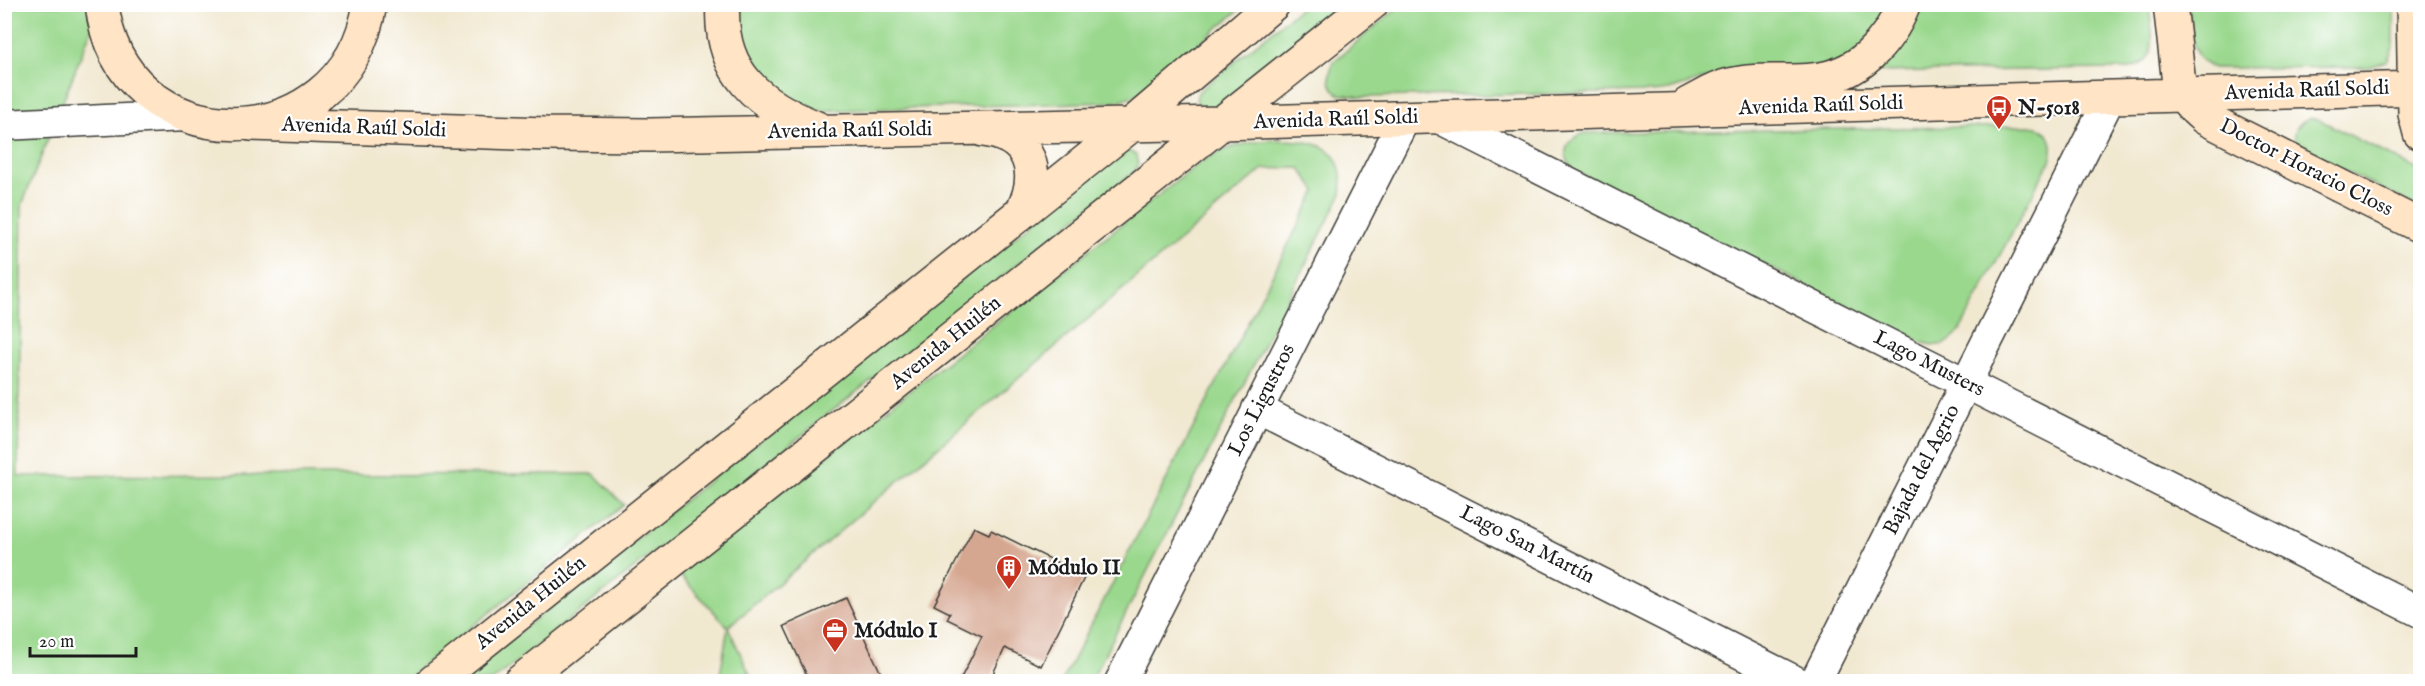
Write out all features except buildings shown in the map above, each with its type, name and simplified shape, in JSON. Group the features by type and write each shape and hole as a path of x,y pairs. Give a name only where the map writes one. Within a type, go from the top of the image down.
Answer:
{"main road":[{"name":"Avenida Raúl Soldi","path":"102,4 110,39 120,59 148,93 166,106 186,116 229,125 572,135 969,129 2417,88"},
{"path":"251,124 292,112 310,103 326,90 352,59 361,40 370,4"},
{"path":"723,4 722,17 726,45 739,75 764,101 788,116 824,131"},
{"name":"Avenida Huilén","path":"433,681 1130,126 1273,4"},
{"name":"Avenida Huilén","path":"520,681 1371,4"},
{"path":"1676,110 1729,85 1756,81 1813,80 1849,70 1870,55 1884,40 1904,4"},
{"path":"2170,4 2176,72 2183,96"},
{"path":"2413,4 2417,88 2415,114 2421,133"},
{"name":"Doctor Horacio Closs","path":"2183,96 2205,118 2421,226"},
{"path":"969,129 991,131 1007,137 1015,142 1026,156 1033,180 1030,195 1022,212"}],"street":[{"name":"Bajada del Agrio","path":"1815,681 2110,98"},
{"path":"4,125 186,116"},
{"name":"Lago Musters","path":"1437,117 2421,612"},
{"name":"Los Ligustros","path":"1119,681 1405,118"},
{"name":"Lago San Martín","path":"1257,410 1797,681"}],"green space":[{"path":"4,5 101,5 22,205 18,476 594,474 624,505 404,681 5,681"},
{"path":"731,5 1245,5 1138,94 1115,102 808,111 751,77"},
{"path":"1304,5 1344,5 1215,110 1206,109 1197,103 1199,91"},
{"path":"1401,5 1895,5 1846,64 1708,78 1669,90 1652,92 1361,97 1338,94 1334,91 1330,79 1333,62"},
{"path":"1915,5 2149,5 2152,46 2144,62 2136,67 2123,69 1864,72"},
{"path":"2189,5 2394,5 2394,45 2387,61 2369,67 2214,68 2199,58 2195,50 2192,42"},
{"path":"2309,118 2320,120 2420,171 2420,209 2301,149 2295,135 2297,127"},
{"path":"2031,126 2043,130 2050,138 2052,155 2050,161 1959,332 1946,343 1937,345 1921,342 1576,172 1566,154 1566,149 1572,139 1586,133"},
{"path":"1272,140 1313,143 1332,154 1338,164 1341,177 1341,195 1091,681 1062,681 1316,191 1300,168 1263,169 728,627 678,573 1201,162 1235,146"},
{"path":"1129,151 1136,155 1138,165 1135,171 492,681 457,682 1121,152"},
{"path":"728,627 753,681 719,681"}],"place":[{"name":"N-5018","path":"1999,131"},
{"name":"Módulo II","path":"1009,591"},
{"name":"Módulo I","path":"835,654"}]}
